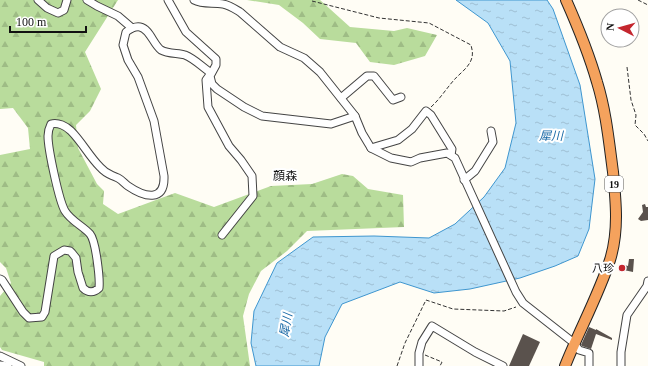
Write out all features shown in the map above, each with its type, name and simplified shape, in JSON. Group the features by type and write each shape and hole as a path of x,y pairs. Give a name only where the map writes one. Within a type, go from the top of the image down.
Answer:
{"highway":[{"name":"19","path":"565,366 610,259 617,211 610,151 598,84 566,0"}],"street":[{"path":"38,0 47,8 58,13 64,10 67,0"},
{"path":"87,0 118,16 132,28"},
{"path":"168,0 186,32 216,59 216,65 206,80 208,107 229,146 252,176 252,196 222,235"},
{"path":"194,0 205,3 223,4 240,12 280,47 304,58 320,72 355,116 362,133 371,148 391,158 411,162 420,158 447,153 455,158 516,292 523,303 574,344 579,350 589,353 589,366"},
{"path":"0,279 23,312 29,318 42,317 45,312 54,256 64,250 70,251 76,258 78,272 83,288 90,292 99,288 94,242 90,233 69,215 63,207 48,138 49,128 52,124 58,123 70,130 100,167 110,176 118,178 128,186 148,195 159,194 162,190 164,176 154,121 138,77 128,60 123,45 126,32 132,28 140,27 144,29 160,49 184,54 192,58 211,73"},
{"path":"211,73 210,79 212,84 217,89 244,107 262,116 331,124 355,116"},
{"path":"340,98 367,76 374,76 393,100 401,97"},
{"path":"371,148 398,140 412,129 426,111 431,115 452,149 450,155"},
{"path":"464,180 475,171 493,142 491,131"},
{"path":"621,366 621,352 627,315 643,292 648,281"},
{"path":"419,366 419,353 422,342 432,326 475,352 503,366"},
{"path":"0,356 21,366"},
{"path":"0,365 8,366"}],"path":[{"path":"312,0 378,18 429,23 471,45 473,51 470,63 453,80 439,100 426,111"},
{"path":"638,0 648,5"},
{"path":"628,67 631,100 636,115 635,125 644,134 648,141"},
{"path":"397,366 405,343 426,300 453,309 504,311 516,307"},
{"path":"419,353 442,362 440,366"}],"green space":[{"path":"0,0 118,0 85,52 101,89 90,111 76,125 78,148 97,184 104,191 103,204 118,214 175,193 214,207 271,186 312,184 342,174 353,176 368,189 403,195 404,227 307,231 287,251 261,271 249,294 243,316 250,366 44,366 44,362 2,350 0,347 0,296 11,283 6,268 0,262 0,155 30,149 28,128 13,108 0,109"},
{"path":"247,0 320,0 350,27 394,31 407,28 437,35 425,56 394,65 370,62 356,43 320,39 303,23 279,5"}],"water":[{"name":"犀川","path":"456,0 547,0 553,9 580,85 595,179 589,229 578,256 520,278 470,289 434,293 400,282 342,304 325,337 319,366 256,366 251,343 254,311 277,263 313,237 374,236 429,238 455,224 484,197 505,168 516,123 510,61 488,23"}],"building":[{"path":"645,204 646,207 648,207 648,220 641,221 638,219 643,212 642,205"},
{"path":"629,259 634,259 633,272 619,269 620,264 628,266"},
{"path":"589,327 596,329 612,338 612,340 596,334 591,349 582,346 581,345"},
{"path":"523,334 540,342 529,366 509,366"}],"place":[{"name":"八珍","path":"622,268"}],"district":[{"name":"顔森","path":"285,176"}]}
